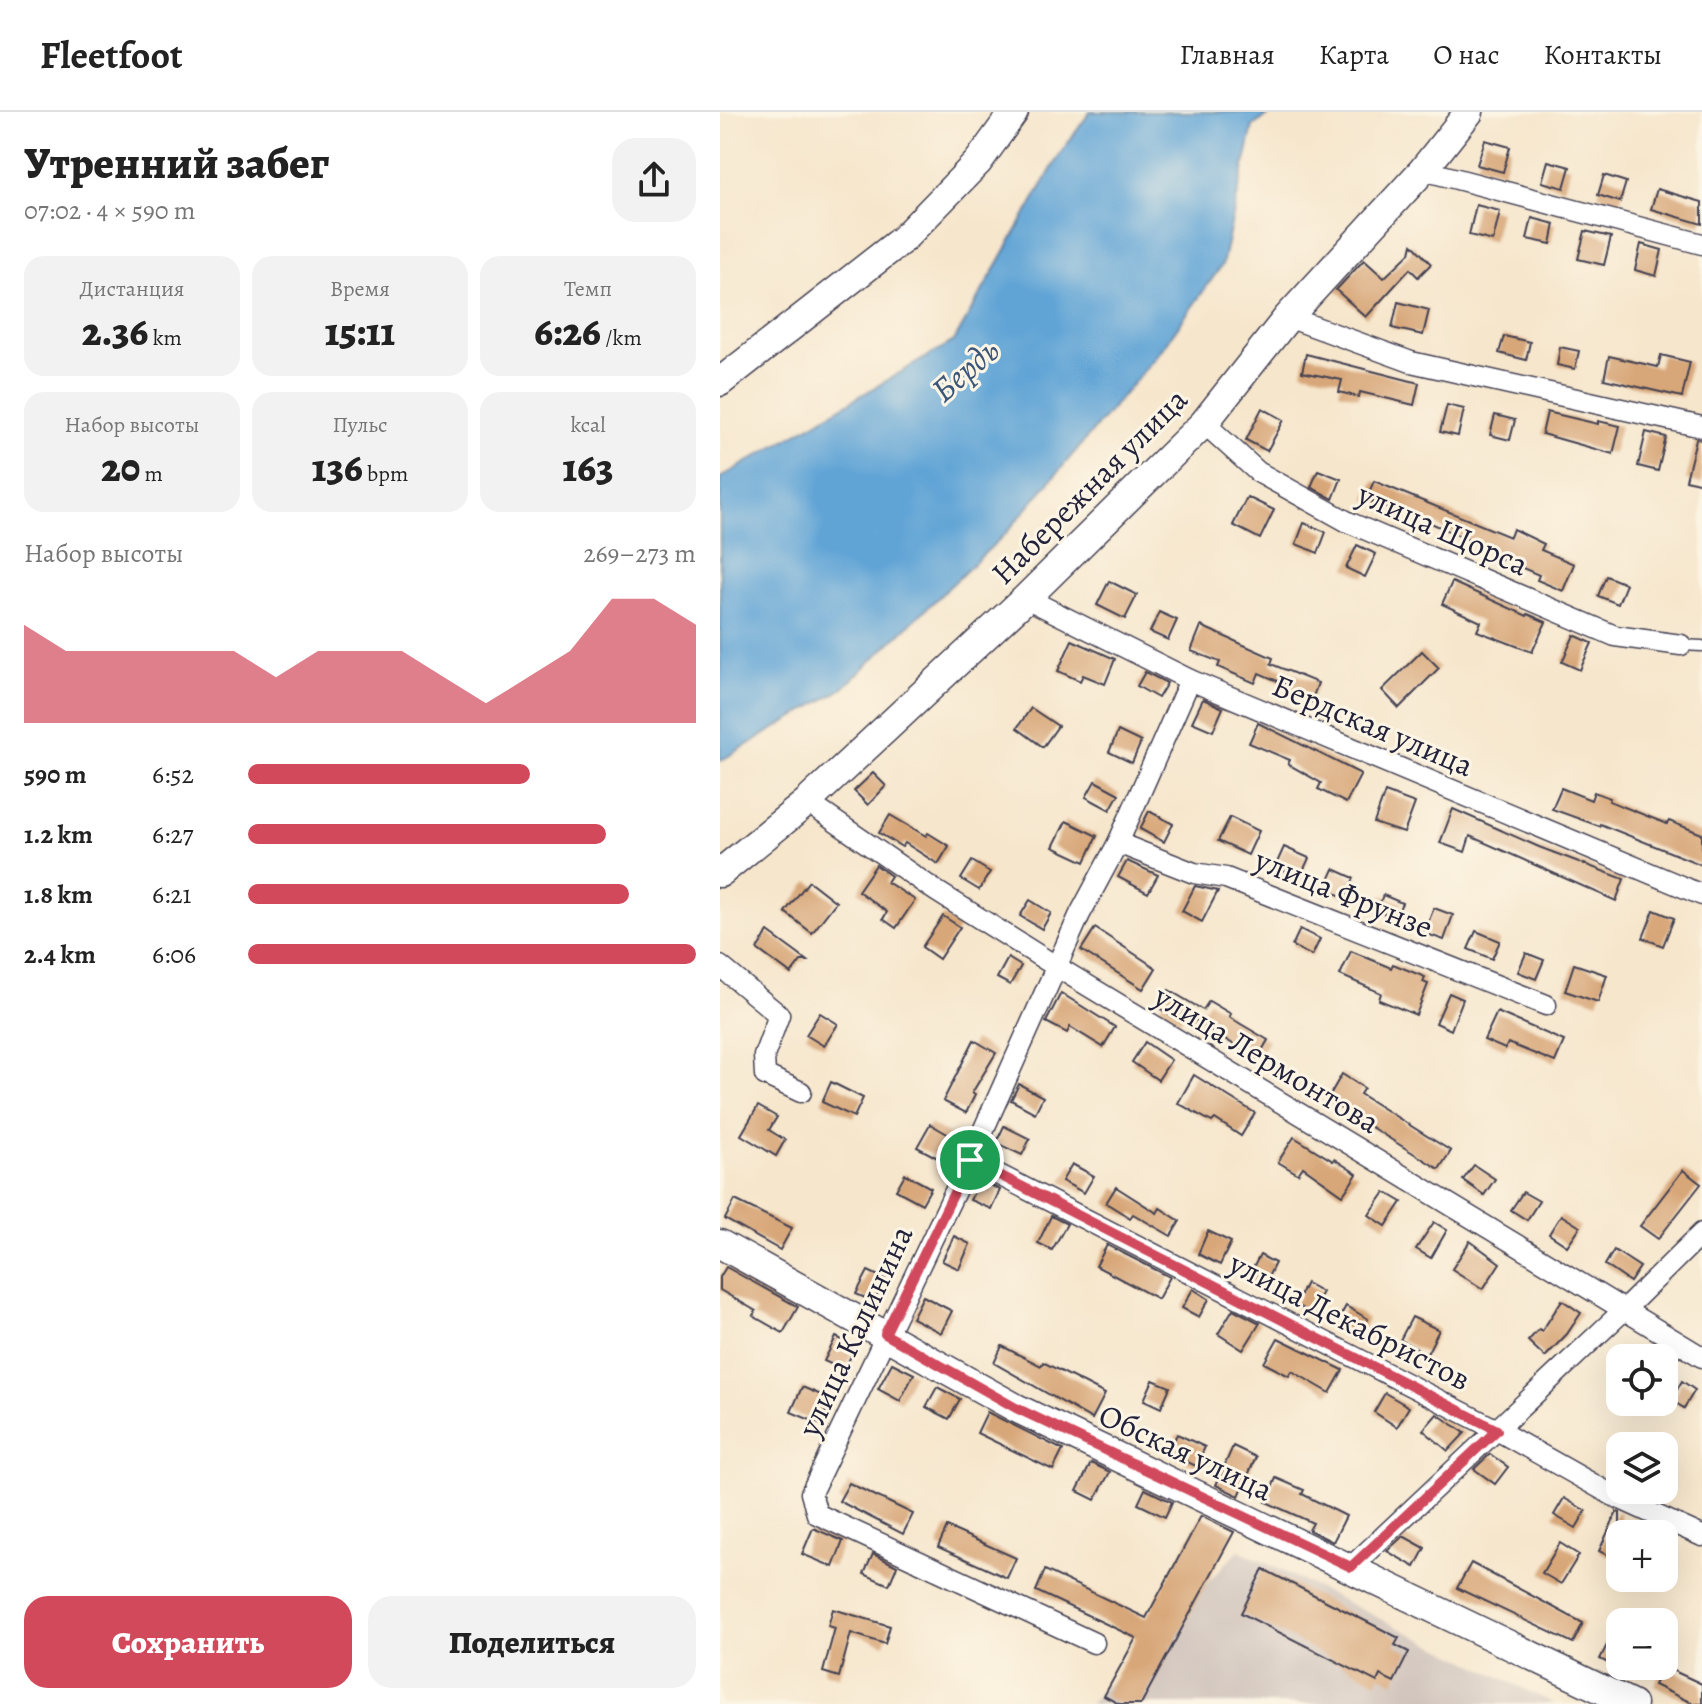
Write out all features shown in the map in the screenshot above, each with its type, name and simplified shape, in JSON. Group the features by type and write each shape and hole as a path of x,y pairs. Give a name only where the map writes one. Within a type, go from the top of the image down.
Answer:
{"street":[{"path":"720,382 903,239 978,162 1014,112"},
{"name":"Набережная улица","path":"720,873 807,802 1026,598 1204,423 1288,317 1423,170 1469,112"},
{"path":"1423,170 1702,244"},
{"path":"1288,317 1411,362 1702,427"},
{"name":"улица Щорса","path":"1204,423 1258,472 1348,522 1615,636 1681,645"},
{"name":"Бердская улица","path":"1026,598 1190,680 1702,895"},
{"name":"улица Калинина","path":"1094,1643 817,1514 811,1493 970,1160 1080,914 1118,843 1190,680"},
{"name":"улица Лермонтова","path":"807,802 923,883 1057,967 1702,1357"},
{"name":"улица Фрунзе","path":"1118,843 1194,873 1226,878 1546,1005"},
{"path":"720,966 779,1015 764,1056 765,1075 801,1092"},
{"name":"улица Декабристов","path":"970,1160 1497,1430 1614,1496 1702,1536"},
{"path":"1351,1567 1702,1233"},
{"name":"Обская улица","path":"720,1244 1016,1408 1632,1704"}],"lane":[{"path":"1681,645 1702,646"}],"shaded area":[{"path":"1239,1550 1555,1704 1089,1704"}],"water":[{"name":"Бердь","path":"1090,112 1273,112 1253,126 1222,265 1159,353 1007,532 842,689 720,761 720,478 954,341 1060,154"}],"building":[{"path":"1485,140 1510,147 1503,172 1477,165"},
{"path":"1548,161 1570,167 1564,188 1542,182"},
{"path":"1604,175 1626,182 1620,202 1598,195"},
{"path":"1657,189 1702,202 1702,224 1651,209"},
{"path":"1476,205 1500,211 1493,241 1469,235"},
{"path":"1532,218 1555,224 1551,244 1527,239"},
{"path":"1585,231 1611,237 1604,265 1578,259"},
{"path":"1412,244 1431,264 1418,277 1410,269 1366,317 1336,290 1364,260 1384,278 1410,253"},
{"path":"1641,244 1662,250 1656,276 1635,270"},
{"path":"1398,302 1429,310 1423,335 1392,328"},
{"path":"1504,336 1530,342 1526,360 1499,353"},
{"path":"1560,347 1579,351 1575,369 1557,365"},
{"path":"1306,354 1419,383 1414,405 1360,392 1359,397 1339,392 1342,380 1302,372"},
{"path":"1661,355 1690,362 1682,397 1604,379 1609,356 1658,367"},
{"path":"1447,405 1464,409 1458,436 1440,432"},
{"path":"1262,408 1284,420 1267,451 1246,440"},
{"path":"1547,412 1620,426 1613,454 1542,434"},
{"path":"1495,415 1515,420 1510,440 1490,435"},
{"path":"1646,432 1666,437 1658,471 1638,466"},
{"path":"1696,439 1702,440 1702,484 1686,480"},
{"path":"1318,470 1341,479 1333,499 1311,487"},
{"path":"1374,481 1510,537 1513,529 1544,544 1541,550 1574,564 1563,591 1537,580 1539,575 1500,558 1502,555 1389,504 1387,508 1366,499"},
{"path":"1247,497 1274,510 1260,539 1233,525"},
{"path":"1304,523 1326,532 1318,553 1296,544"},
{"path":"1357,545 1376,554 1365,577 1346,568"},
{"path":"1606,576 1626,584 1618,604 1598,596"},
{"path":"1109,581 1137,595 1125,619 1097,605"},
{"path":"1452,582 1546,622 1532,652 1477,631 1481,622 1442,604"},
{"path":"1159,612 1177,620 1168,640 1150,632"},
{"path":"1201,626 1273,658 1271,664 1318,683 1311,702 1286,692 1289,686 1259,673 1255,683 1218,667 1220,662 1191,651"},
{"path":"1574,635 1592,643 1580,670 1562,662"},
{"path":"1072,640 1115,659 1105,684 1083,675 1080,681 1058,671"},
{"path":"1422,651 1439,668 1399,708 1382,690"},
{"path":"1145,672 1167,683 1158,698 1137,686"},
{"path":"1203,699 1223,708 1213,731 1192,722"},
{"path":"1031,708 1058,726 1043,747 1017,728"},
{"path":"1258,723 1361,774 1346,803 1318,789 1321,783 1288,764 1290,760 1249,743"},
{"path":"1118,731 1141,742 1132,763 1109,752"},
{"path":"873,773 886,786 868,805 854,791"},
{"path":"1095,781 1119,794 1110,810 1086,797"},
{"path":"1561,788 1591,800 1594,792 1667,824 1669,821 1702,834 1702,865 1600,824 1552,809"},
{"path":"1385,792 1415,803 1404,833 1374,823"},
{"path":"1453,809 1539,847 1624,879 1616,901 1470,836 1465,852 1440,843"},
{"path":"1149,811 1173,824 1164,842 1140,829"},
{"path":"890,815 949,846 938,864 905,843 902,847 879,833"},
{"path":"1230,817 1259,831 1248,855 1218,841"},
{"path":"1066,821 1097,836 1085,862 1053,847"},
{"path":"1284,847 1309,858 1300,878 1275,867"},
{"path":"972,861 990,872 979,890 961,879"},
{"path":"1127,861 1158,875 1148,893 1118,877"},
{"path":"876,865 891,876 887,882 915,900 896,928 883,919 887,912 858,891"},
{"path":"1334,869 1354,878 1346,898 1325,889"},
{"path":"809,881 836,902 812,933 785,912"},
{"path":"1195,886 1218,891 1202,922 1182,911"},
{"path":"1383,895 1402,903 1395,918 1377,910"},
{"path":"1030,900 1051,913 1042,929 1020,916"},
{"path":"1434,908 1453,915 1444,940 1424,933"},
{"path":"1654,910 1674,918 1663,946 1643,938"},
{"path":"943,916 960,927 939,959 922,947"},
{"path":"1095,928 1156,968 1143,989 1081,950"},
{"path":"1300,929 1320,939 1312,956 1292,946"},
{"path":"1476,931 1500,941 1492,959 1468,949"},
{"path":"768,932 807,961 801,961 791,974 757,949"},
{"path":"1351,951 1391,968 1393,964 1425,977 1423,982 1428,984 1416,1015 1379,1000 1381,993 1340,975"},
{"path":"1526,953 1544,960 1536,979 1518,972"},
{"path":"1008,958 1021,966 1010,985 997,978"},
{"path":"1574,964 1607,975 1598,1002 1565,991"},
{"path":"1169,990 1203,1010 1209,1001 1268,1040 1257,1059 1185,1014 1180,1021 1159,1008"},
{"path":"1061,993 1115,1027 1103,1047 1070,1027 1067,1033 1046,1022"},
{"path":"1449,993 1463,999 1451,1030 1436,1023"},
{"path":"1497,1012 1564,1041 1555,1062 1508,1043 1505,1049 1484,1040"},
{"path":"820,1013 838,1024 824,1046 806,1035"},
{"path":"974,1040 996,1053 972,1093 975,1095 966,1113 943,1101"},
{"path":"1145,1042 1171,1060 1158,1080 1132,1062"},
{"path":"1342,1074 1364,1088 1360,1094 1451,1151 1439,1169 1327,1100"},
{"path":"1194,1075 1255,1113 1241,1136 1215,1119 1212,1122 1178,1103"},
{"path":"831,1082 863,1098 854,1117 822,1102"},
{"path":"1019,1084 1043,1097 1035,1113 1011,1100"},
{"path":"758,1106 777,1117 769,1130 785,1140 776,1156 741,1135"},
{"path":"930,1124 956,1139 943,1161 917,1147"},
{"path":"1004,1126 1030,1139 1022,1155 996,1143"},
{"path":"1294,1137 1357,1174 1343,1195 1303,1167 1298,1174 1278,1162"},
{"path":"1072,1164 1094,1176 1084,1193 1062,1181"},
{"path":"1474,1165 1495,1179 1484,1195 1463,1180"},
{"path":"1683,1170 1701,1184 1658,1239 1640,1226"},
{"path":"905,1174 931,1188 922,1204 896,1190"},
{"path":"980,1180 1000,1190 991,1209 970,1200"},
{"path":"1116,1187 1157,1213 1160,1208 1180,1221 1171,1236 1133,1214 1130,1218 1106,1203"},
{"path":"1385,1192 1402,1202 1386,1226 1369,1215"},
{"path":"1523,1192 1539,1201 1527,1220 1511,1210"},
{"path":"735,1200 792,1228 780,1250 725,1219"},
{"path":"1561,1215 1580,1227 1567,1246 1549,1234"},
{"path":"1051,1216 1067,1224 1052,1250 1038,1243"},
{"path":"1434,1222 1447,1230 1431,1258 1416,1249"},
{"path":"1208,1231 1231,1242 1220,1265 1198,1254"},
{"path":"954,1236 970,1244 959,1269 942,1261"},
{"path":"1470,1241 1500,1263 1483,1289 1452,1269"},
{"path":"1107,1245 1170,1277 1158,1299 1096,1266"},
{"path":"1614,1250 1640,1267 1630,1282 1605,1265"},
{"path":"1260,1255 1275,1263 1263,1287 1247,1279"},
{"path":"726,1267 798,1307 783,1333 753,1316 756,1311 720,1290 720,1277"},
{"path":"868,1271 885,1279 874,1302 856,1294"},
{"path":"1306,1283 1322,1292 1310,1313 1295,1304"},
{"path":"1193,1289 1209,1299 1199,1317 1182,1308"},
{"path":"923,1296 952,1311 941,1333 912,1318"},
{"path":"1562,1300 1581,1313 1567,1334 1545,1357 1528,1341 1539,1329 1542,1331"},
{"path":"1346,1306 1368,1319 1358,1337 1336,1324"},
{"path":"1233,1309 1260,1323 1243,1350 1218,1334"},
{"path":"1412,1317 1439,1330 1427,1354 1400,1340"},
{"path":"836,1337 856,1346 844,1370 824,1361"},
{"path":"1278,1338 1343,1370 1330,1393 1292,1371 1289,1376 1264,1363"},
{"path":"1002,1346 1041,1366 1043,1362 1105,1394 1092,1419 994,1363"},
{"path":"892,1363 914,1374 900,1401 878,1389"},
{"path":"1153,1380 1170,1387 1161,1408 1144,1400"},
{"path":"1682,1381 1695,1390 1684,1408 1678,1404 1678,1388"},
{"path":"802,1387 831,1399 820,1424 791,1412"},
{"path":"937,1387 960,1399 949,1419 926,1407"},
{"path":"1385,1393 1409,1407 1397,1427 1374,1412"},
{"path":"987,1412 1063,1450 1053,1470 977,1433"},
{"path":"1437,1414 1465,1433 1448,1451 1423,1430"},
{"path":"1177,1434 1205,1447 1196,1466 1168,1453"},
{"path":"1233,1446 1256,1457 1239,1496 1216,1485"},
{"path":"1490,1454 1508,1467 1495,1484 1474,1469"},
{"path":"1091,1463 1110,1472 1095,1500 1077,1491"},
{"path":"1276,1478 1304,1490 1302,1494 1346,1516 1333,1542 1309,1530 1313,1523 1266,1502"},
{"path":"849,1483 913,1514 903,1534 839,1501"},
{"path":"1145,1489 1172,1502 1165,1517 1138,1504"},
{"path":"1564,1498 1586,1511 1576,1528 1554,1515"},
{"path":"1201,1516 1234,1532 1141,1704 1119,1704 1104,1696 1136,1638 1036,1591 1045,1570 1146,1618"},
{"path":"947,1527 1016,1558 1007,1578 938,1547"},
{"path":"813,1528 843,1541 833,1567 802,1554"},
{"path":"1403,1536 1425,1548 1415,1567 1387,1551"},
{"path":"1606,1536 1606,1554 1599,1551"},
{"path":"1560,1543 1579,1555 1561,1584 1542,1573"},
{"path":"873,1554 897,1566 889,1585 864,1574"},
{"path":"1471,1563 1583,1623 1573,1643 1457,1588"},
{"path":"1263,1569 1399,1638 1395,1645 1409,1652 1394,1682 1380,1675 1377,1682 1241,1613"},
{"path":"833,1609 890,1626 885,1644 851,1633 839,1677 823,1672 835,1628 828,1626"},
{"path":"1606,1647 1606,1662 1600,1659"},
{"path":"1678,1673 1702,1684 1702,1704 1694,1704 1654,1685 1656,1680 1678,1680"}],"route":[{"path":"970,1160 1497,1430 1351,1567 1016,1408 885,1334 970,1160"}]}
